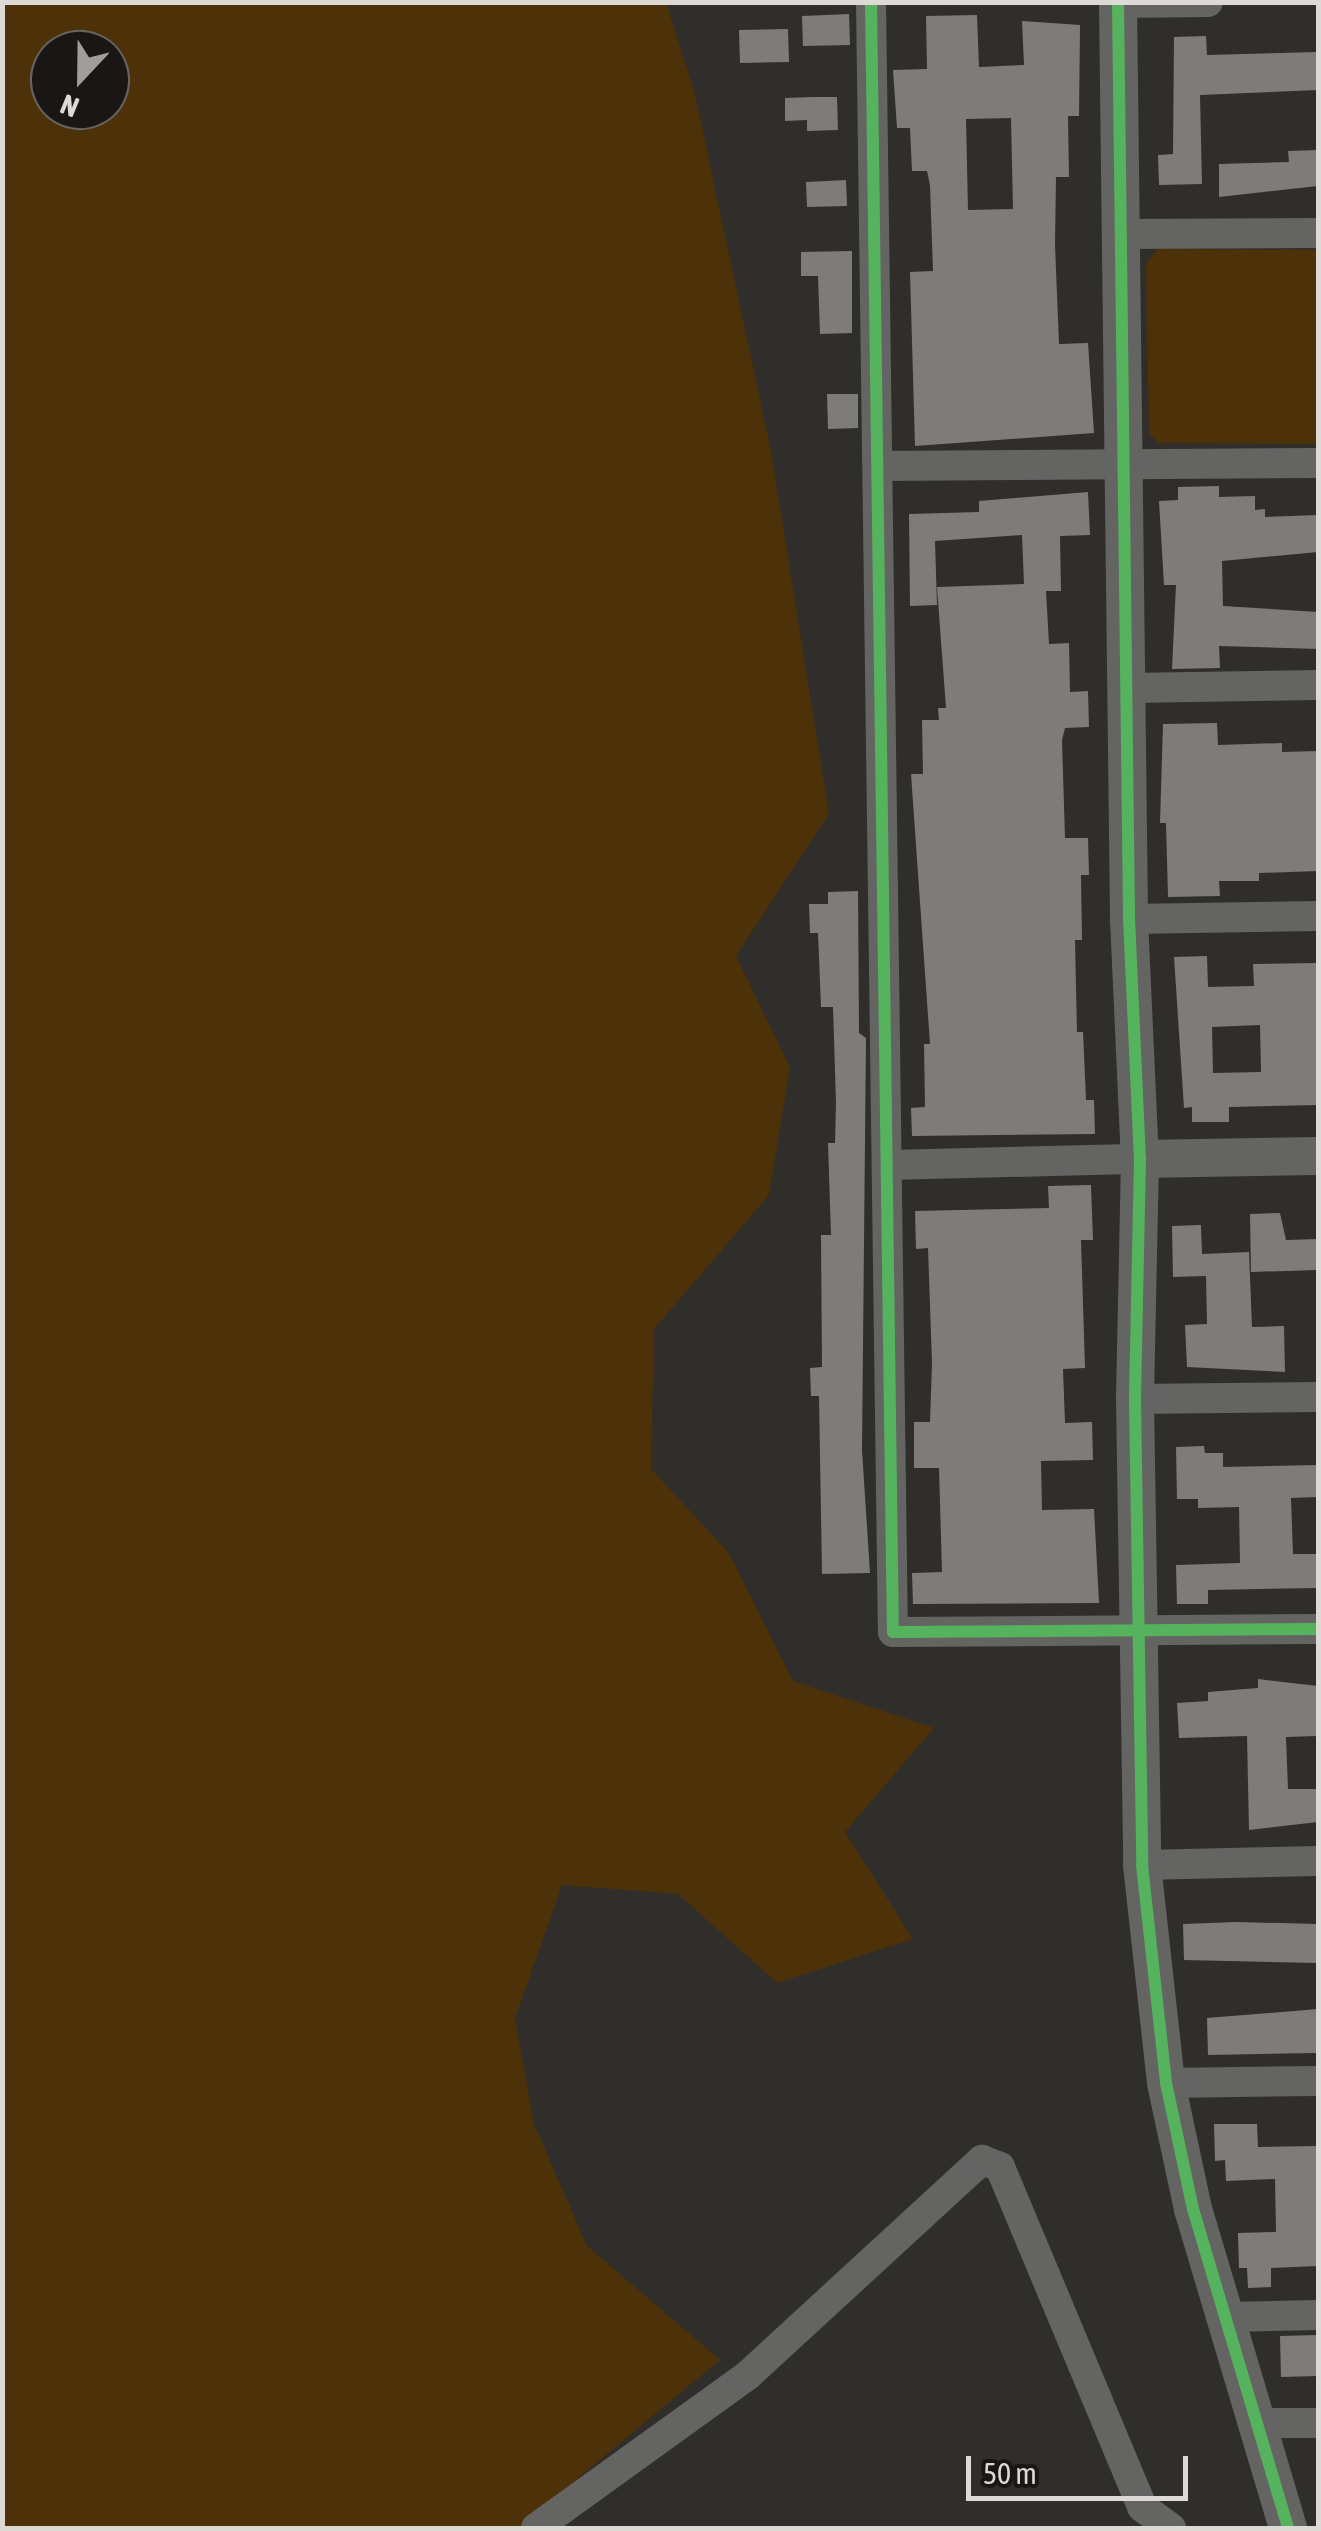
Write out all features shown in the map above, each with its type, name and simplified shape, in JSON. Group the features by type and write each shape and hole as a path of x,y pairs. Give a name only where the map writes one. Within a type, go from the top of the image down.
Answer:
{"street":[{"path":"871,2 894,1632 1318,1629"},
{"path":"1208,2 1118,3 1124,234 1129,919 1140,1158 1135,1399 1142,1864 1166,2083 1193,2208 1288,2528"},
{"path":"1124,234 1318,233"},
{"path":"878,466 1318,463"},
{"path":"1127,688 1318,685"},
{"path":"1129,919 1318,916"},
{"path":"888,1166 1318,1156"},
{"path":"1135,1399 1318,1397"},
{"path":"1142,1864 1318,1860"},
{"path":"1166,2083 1318,2081"},
{"path":"536,2528 748,2375 982,2160 1000,2167 1142,2508 1163,2527"},
{"path":"1226,2317 1318,2315"},
{"path":"1255,2423 1318,2423"}],"shaded area":[{"path":"3,3 666,3 694,90 771,451 829,814 736,956 790,1067 769,1195 654,1329 651,1469 729,1553 793,1681 934,1728 845,1832 913,1939 777,1983 678,1894 562,1885 515,2019 534,2124 587,2246 720,2360 518,2528 3,2528"},
{"path":"1157,249 1318,250 1318,444 1158,443 1149,433 1146,264"}],"building":[{"path":"849,14 850,45 803,46 802,16"},
{"path":"977,15 979,67 1024,65 1022,21 1080,25 1079,116 1068,116 1069,177 1056,177 1055,245 1059,344 1088,343 1094,433 915,446 910,272 933,271 930,185 927,171 912,171 910,128 897,128 893,70 927,69 926,16","holes":["1011,118 1013,209 968,210 966,119"]},
{"path":"788,29 789,62 740,63 739,30"},
{"path":"1206,36 1207,55 1318,52 1318,90 1200,95 1202,184 1159,185 1158,155 1173,154 1174,37"},
{"path":"837,97 838,130 807,131 807,120 785,121 785,98"},
{"path":"1318,150 1318,186 1219,197 1219,164 1289,162 1288,151"},
{"path":"846,180 847,206 807,207 806,182"},
{"path":"852,251 852,333 820,334 818,276 801,276 801,252"},
{"path":"827,394 858,394 858,428 828,429"},
{"path":"1219,486 1219,497 1255,496 1255,510 1265,509 1265,517 1318,515 1318,552 1222,561 1223,606 1318,612 1318,649 1219,646 1220,668 1172,669 1176,585 1164,585 1159,501 1178,500 1178,487"},
{"path":"1088,492 1090,535 1060,536 1061,591 1046,591 1049,644 1069,643 1070,692 1088,691 1089,727 1065,728 1062,740 1065,838 1088,838 1089,875 1081,875 1082,940 1075,940 1077,1032 1083,1032 1086,1100 1094,1100 1095,1134 912,1136 911,1108 925,1107 924,1044 930,1044 911,774 923,774 922,720 939,720 938,708 946,708 937,587 1024,584 1022,535 935,541 937,605 910,606 909,514 979,512 979,501"},
{"path":"1217,723 1218,745 1282,743 1282,752 1318,751 1318,871 1259,873 1259,881 1219,881 1220,896 1168,897 1166,823 1160,823 1163,724"},
{"path":"858,891 859,1033 866,1038 862,1450 870,1573 822,1574 819,1396 811,1396 810,1368 822,1367 821,1235 831,1235 828,1143 835,1143 836,1103 833,1007 821,1007 818,933 810,933 809,904 828,904 828,892"},
{"path":"1207,956 1208,987 1254,986 1253,964 1318,963 1318,1105 1229,1107 1229,1122 1192,1122 1192,1107 1184,1108 1174,957","holes":["1260,1025 1261,1072 1213,1073 1212,1027"]},
{"path":"1091,1185 1093,1240 1081,1240 1085,1368 1063,1369 1065,1423 1092,1422 1093,1460 1041,1461 1042,1510 1094,1509 1099,1603 913,1604 912,1573 942,1572 939,1468 914,1468 914,1422 930,1422 932,1363 928,1248 916,1249 915,1211 1049,1208 1048,1186"},
{"path":"1280,1213 1286,1240 1318,1239 1318,1270 1251,1272 1250,1214"},
{"path":"1201,1225 1202,1254 1249,1252 1252,1327 1284,1326 1285,1372 1187,1367 1185,1325 1207,1324 1206,1276 1173,1277 1172,1226"},
{"path":"1204,1446 1205,1453 1223,1453 1223,1467 1318,1465 1318,1497 1291,1498 1293,1554 1318,1554 1318,1588 1208,1590 1208,1604 1177,1604 1176,1565 1240,1563 1239,1507 1198,1508 1198,1499 1177,1499 1176,1447"},
{"path":"1258,1679 1318,1686 1318,1736 1286,1737 1288,1789 1318,1789 1318,1822 1249,1830 1247,1736 1179,1738 1177,1703 1208,1701 1208,1692 1258,1688"},
{"path":"1183,1924 1318,1924 1318,1963 1184,1960"},
{"path":"1318,2009 1318,2053 1208,2055 1207,2018"},
{"path":"1214,2124 1257,2124 1258,2147 1318,2146 1318,2266 1271,2268 1271,2287 1248,2288 1247,2268 1239,2268 1238,2233 1276,2232 1275,2179 1226,2181 1225,2160 1215,2161"},
{"path":"1318,2335 1318,2376 1281,2377 1280,2336"}],"cycle path":[{"path":"871,2 893,1632 1318,1629"},
{"path":"1118,2 1129,919 1140,1159 1135,1399 1142,1865 1166,2083 1193,2209 1288,2528"}]}
